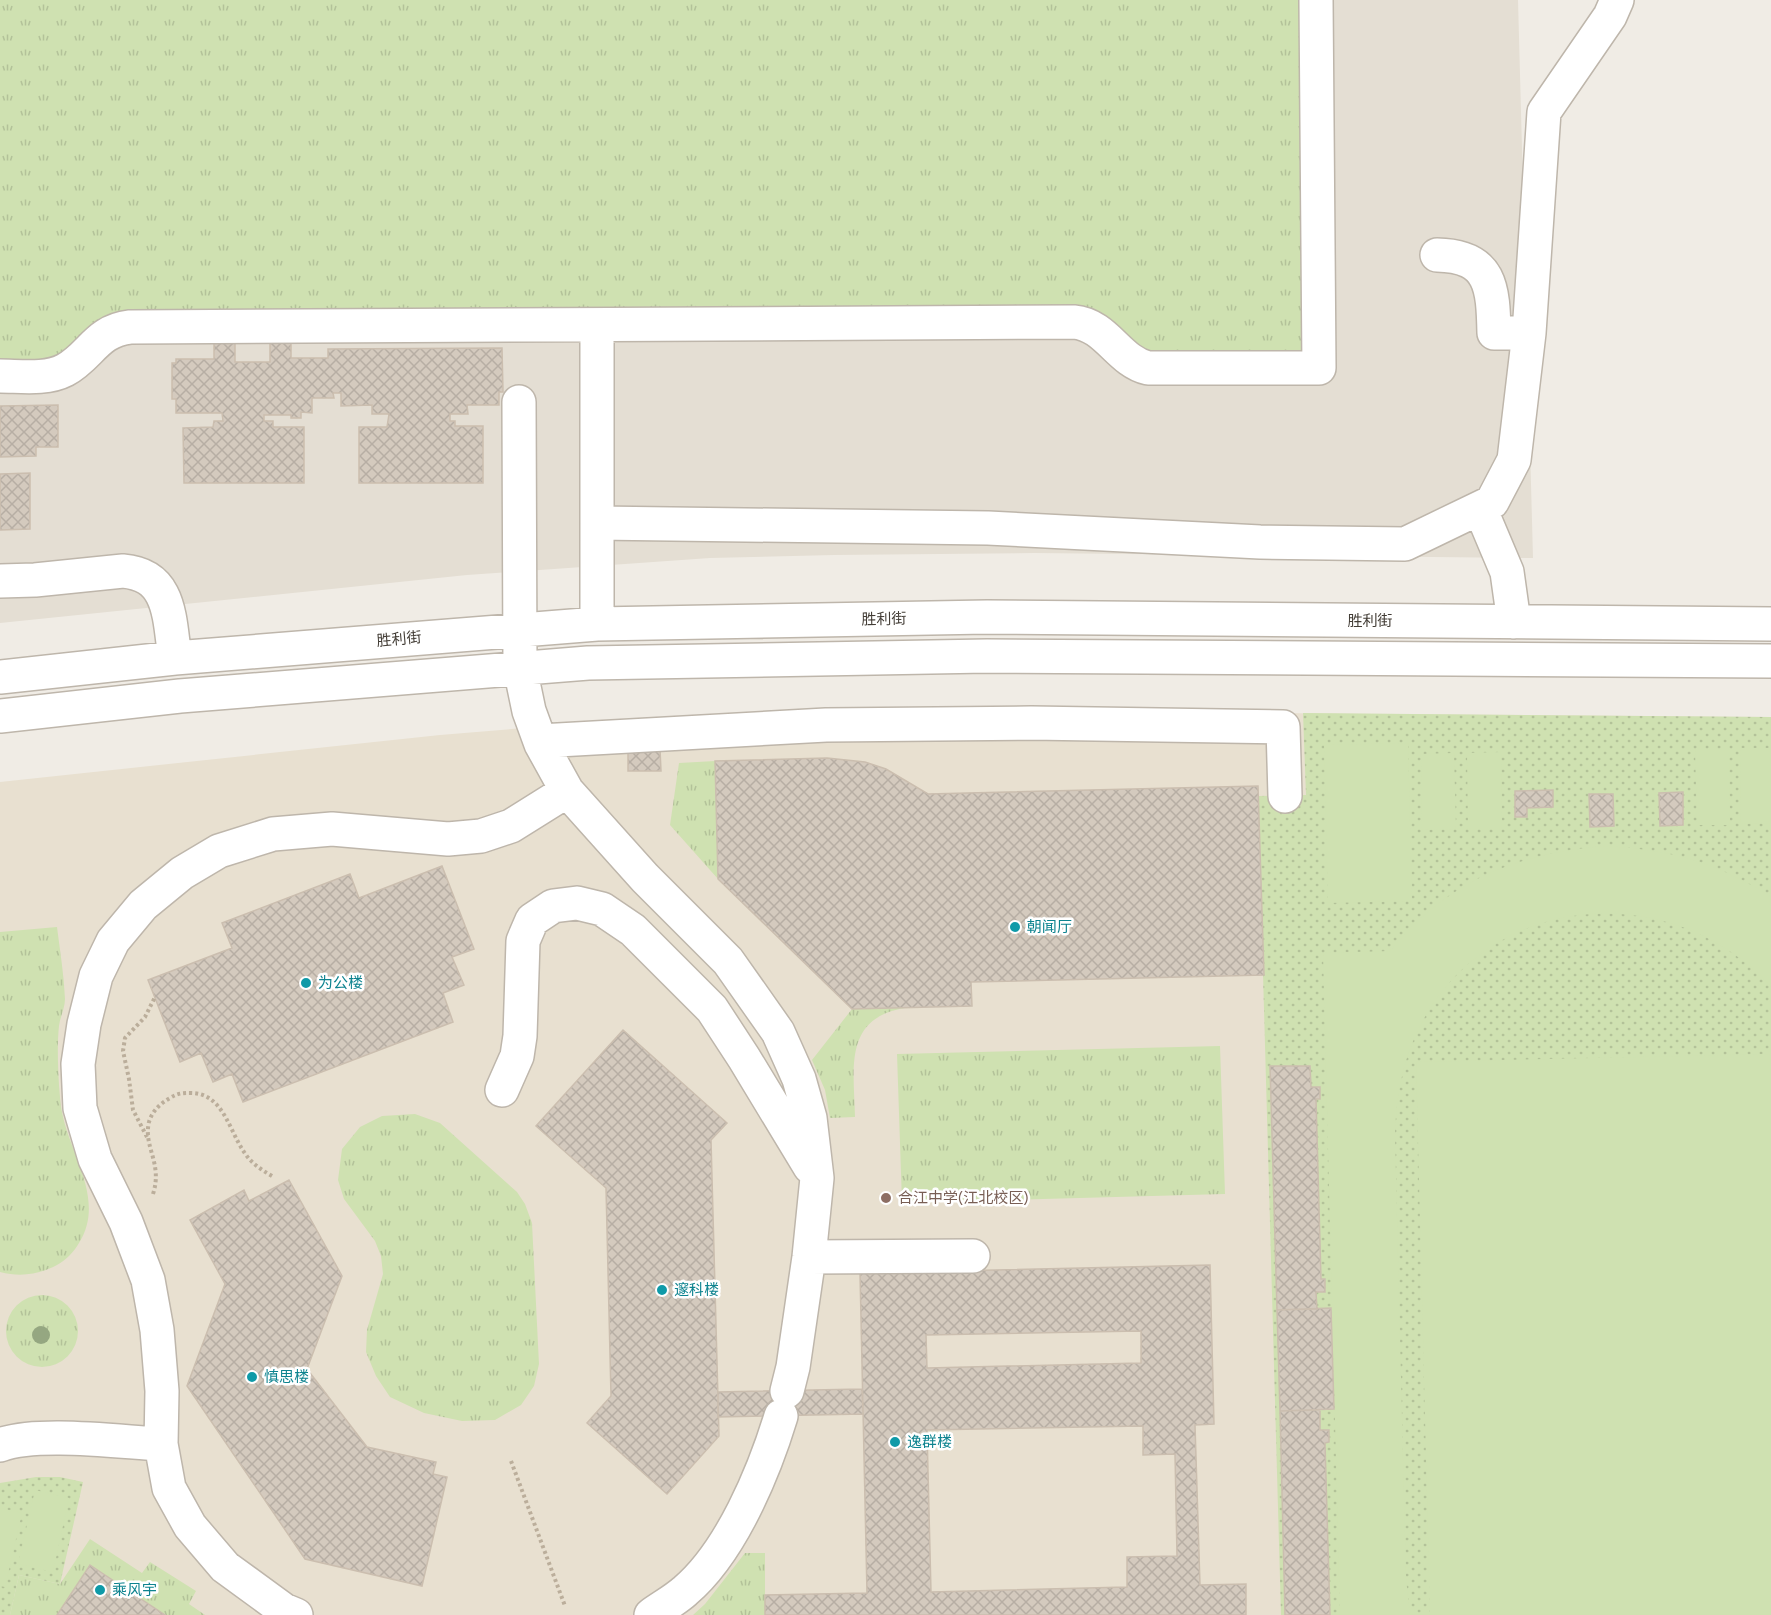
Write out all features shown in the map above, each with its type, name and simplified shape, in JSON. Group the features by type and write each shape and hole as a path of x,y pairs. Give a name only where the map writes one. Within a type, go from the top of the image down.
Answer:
{"street":[{"path":"0,376 43,376 65,370 108,333 130,327 1074,322 1090,325 1133,362 1148,368 1318,368 1316,0"},
{"path":"597,523 988,528 1260,542 1405,544 1492,502 1514,460 1529,333 1544,112 1610,16 1617,0"},
{"path":"1437,255 1465,258 1477,266 1486,277 1494,304 1494,333 1529,333"},
{"path":"597,325 597,624"},
{"path":"519,402 520,668 528,711 540,741 567,791 645,878 728,961 778,1032 799,1079 807,1108 817,1178 809,1257 793,1367 769,1456 747,1504 711,1564 685,1592 651,1615"},
{"path":"1480,508 1507,572 1514,622"},
{"path":"0,581 25,581 123,571 136,572 150,578 161,590 167,605 175,658"},
{"name":"胜利街","path":"0,677 175,658 597,624 987,617 1771,624"},
{"path":"0,716 180,696 520,668 644,662 987,656 1771,661"},
{"path":"540,741 826,725 1031,723 1283,727 1285,796"},
{"path":"296,1615 284,1610 225,1567 190,1526 169,1488 161,1444 162,1391 157,1330 148,1280 126,1222 95,1159 80,1108 78,1064 84,1024 96,976 113,941 143,905 182,873 219,850 273,834 332,829 448,838 481,836 511,826 567,791"},
{"path":"502,1090 519,1046 523,941 532,920 553,906 577,903 602,909 633,930 711,1009 744,1058 817,1178"},
{"path":"809,1257 974,1256"},
{"path":"0,1445 34,1439 161,1444"}],"path":[{"path":"126,1222 151,1200 157,1182 156,1163 148,1138 133,1110 123,1051 125,1038 145,1017 155,997"},
{"path":"148,1138 149,1120 160,1104 177,1093 200,1094 215,1101 244,1153 256,1167 272,1176"},
{"path":"511,1461 565,1606"}],"shaded area":[{"path":"0,0 1518,0 1533,558 1034,553 710,558 467,575 0,623"},
{"name":"合江中学(江北校区)","path":"1010,711 1771,717 1771,1615 0,1615 0,782 440,735 596,722"}],"green space":[{"path":"0,0 1305,0 1308,357 1150,357 1110,326 129,316 65,357 0,364"},
{"path":"1303,713 1771,717 1771,1615 1281,1615 1258,796 1306,795"},
{"path":"1408,743 1412,901 1328,903 1324,745"},
{"path":"1740,748 1771,748 1771,823 1741,824"},
{"path":"1695,749 1729,749 1730,825 1697,825"},
{"path":"1501,752 1502,829 1468,829 1467,753"},
{"path":"1454,753 1456,829 1422,830 1421,754"},
{"path":"715,761 718,879 670,825 679,763"},
{"path":"1602,846 1648,850 1690,859 1730,874 1771,897 1771,987 1730,952 1684,928 1635,915 1584,915 1535,925 1490,947 1451,981 1420,1026 1401,1080 1395,1137 1406,1578 1410,1615 1340,1615 1323,953 1390,951 1435,906 1459,889 1484,876 1539,856"},
{"path":"57,927 65,999 58,1041 60,1102 66,1128 84,1178 89,1210 86,1227 79,1243 64,1261 36,1273 7,1274 0,1272 0,932"},
{"path":"905,1008 885,1014 871,1022 862,1034 856,1048 854,1064 855,1117 830,1118 825,1090 812,1060 852,1009"},
{"path":"1220,1046 1225,1194 902,1203 897,1054"},
{"path":"1771,1054 1771,1615 1430,1615 1416,1062"},
{"path":"415,1114 440,1123 517,1192 525,1204 532,1223 539,1364 534,1386 521,1405 495,1420 462,1421 424,1413 390,1397 376,1376 366,1352 367,1330 383,1274 381,1256 375,1241 344,1199 338,1180 342,1149 360,1127 382,1116"},
{"path":"42,1295 62,1301 72,1311 78,1331 72,1351 62,1361 42,1367 22,1361 12,1351 6,1331 12,1311 22,1301"},
{"path":"36,1477 60,1477 83,1482 60,1584 19,1575 10,1615 0,1615 0,1483"},
{"path":"35,1490 69,1498 53,1572 18,1564"},
{"path":"0,1508 22,1513 5,1587 0,1586"},
{"path":"90,1539 142,1573 150,1562 196,1591 189,1604 205,1615 165,1615 90,1566 57,1615 10,1615 19,1575 60,1584"},
{"path":"745,1553 765,1553 765,1615 693,1615 705,1604"}],"building":[{"path":"270,342 291,342 291,358 328,358 328,349 502,348 503,392 499,392 499,405 467,405 468,414 450,414 450,421 455,421 455,426 483,426 483,483 359,483 359,427 387,427 389,414 372,414 372,405 341,406 341,393 333,393 334,398 312,398 312,413 301,412 301,418 291,418 291,415 264,415 264,421 273,421 273,427 304,427 304,483 184,483 183,428 213,427 214,421 223,421 222,413 176,413 176,399 172,399 172,363 176,363 176,359 214,359 214,343 235,343 235,362 270,362"},
{"path":"58,405 58,447 36,447 36,456 0,457 0,406"},
{"path":"30,473 30,529 0,530 0,474"},
{"path":"660,749 661,771 628,771 628,750"},
{"name":"朝闻厅","path":"827,758 865,762 886,769 928,794 1258,786 1264,975 971,982 972,1006 852,1009 718,879 715,761"},
{"path":"1553,790 1553,807 1527,808 1527,817 1515,817 1515,791"},
{"path":"1683,792 1683,825 1660,826 1659,793"},
{"path":"1589,794 1613,794 1614,826 1590,827"},
{"name":"为公楼","path":"442,866 474,949 452,957 464,985 443,993 453,1022 243,1102 232,1074 213,1082 201,1053 180,1062 148,980 232,948 222,923 350,874 359,898"},
{"name":"邃科楼","path":"623,1030 727,1123 711,1140 719,1436 667,1494 587,1423 611,1396 606,1188 536,1126"},
{"path":"1270,1066 1310,1066 1311,1087 1320,1087 1320,1099 1316,1099 1321,1279 1325,1279 1325,1292 1316,1292 1317,1309 1277,1310"},
{"name":"慎思楼","path":"289,1180 342,1276 307,1369 367,1447 436,1462 433,1474 447,1477 422,1586 305,1559 187,1386 225,1284 190,1220 244,1190 249,1201"},
{"name":"逸群楼","path":"1210,1265 1214,1424 1195,1425 1200,1585 1246,1584 1246,1615 765,1615 765,1595 867,1593 860,1273","holes":["1141,1331 1141,1363 927,1368 926,1335","1143,1426 1143,1455 1175,1454 1177,1556 1127,1557 1127,1587 931,1592 927,1430"]},
{"path":"1331,1308 1334,1409 1280,1411 1277,1310"},
{"path":"862,1389 863,1414 718,1417 718,1392"},
{"path":"1320,1410 1320,1430 1329,1430 1329,1442 1325,1443 1330,1615 1285,1615 1280,1411"},
{"name":"乘风宇","path":"90,1565 165,1615 57,1615"}],"place":[{"name":"朝闻厅","path":"1015,927"},
{"name":"为公楼","path":"306,983"},
{"name":"合江中学(江北校区)","path":"886,1198"},
{"name":"邃科楼","path":"662,1290"},
{"name":"慎思楼","path":"252,1377"},
{"name":"逸群楼","path":"895,1442"},
{"name":"乘风宇","path":"100,1590"}]}
